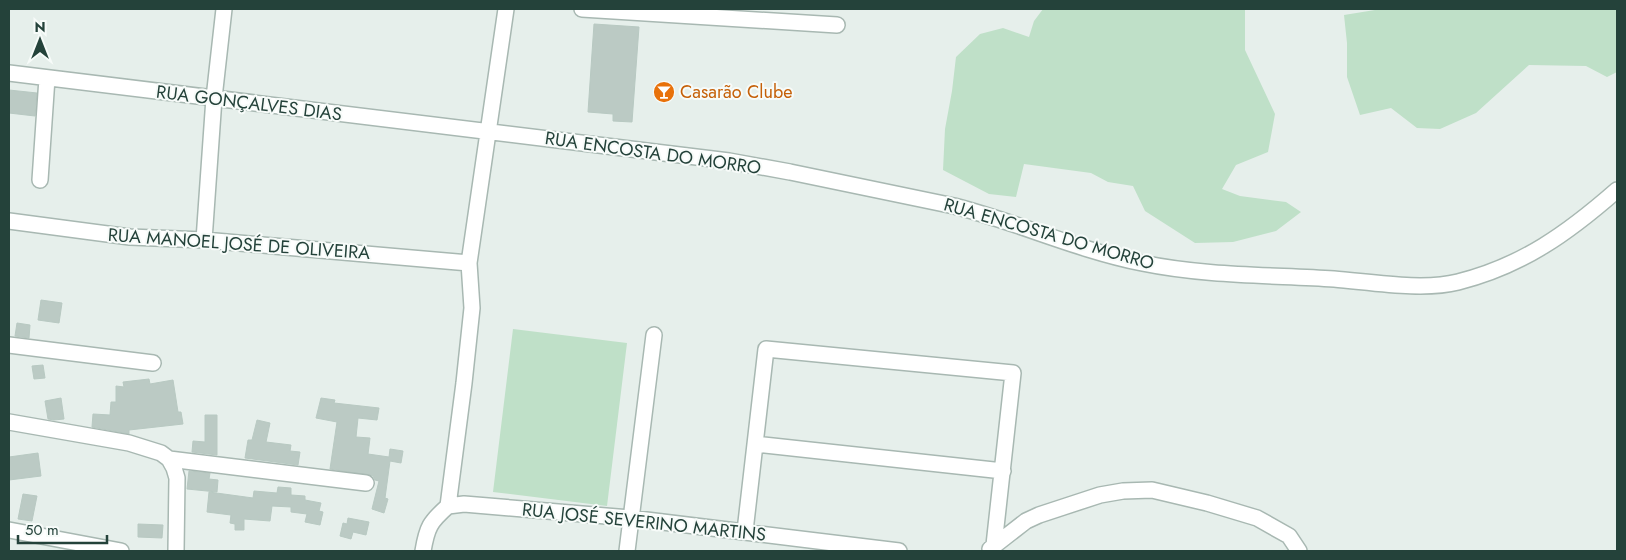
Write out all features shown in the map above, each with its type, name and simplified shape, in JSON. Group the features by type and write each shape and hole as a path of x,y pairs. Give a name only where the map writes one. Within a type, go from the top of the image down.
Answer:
{"street":[{"path":"204,240 214,98 224,9"},
{"path":"423,551 432,520 448,506 472,308 469,263 506,9"},
{"path":"582,9 837,25"},
{"name":"RUA GONÇALVES DIAS","path":"9,73 488,132"},
{"path":"40,180 47,78"},
{"name":"RUA ENCOSTA DO MORRO","path":"488,132 676,154 790,172 979,213 1060,240 1142,263 1238,275 1404,284 1431,285 1456,282 1484,274 1531,254 1557,238 1617,190"},
{"name":"RUA MANOEL JOSÉ DE OLIVEIRA","path":"9,221 130,237 204,240 469,263"},
{"path":"627,551 654,335"},
{"path":"9,345 152,363"},
{"path":"746,531 766,349 1013,373 1003,471 991,548"},
{"path":"9,422 129,443 161,453 169,459 178,478 176,551"},
{"path":"755,444 1003,471"},
{"path":"169,459 366,483"},
{"path":"991,548 1026,521 1078,502 1100,495 1123,491 1152,490 1206,502 1257,518 1288,536 1299,551"},
{"name":"RUA JOSÉ SEVERINO MARTINS","path":"448,506 464,504 630,518 899,551"},
{"path":"9,530 122,551"}],"green space":[{"path":"1043,9 1245,9 1245,50 1275,114 1268,152 1236,165 1222,189 1240,196 1286,202 1301,212 1276,231 1233,242 1195,243 1145,211 1133,186 1108,182 1091,173 1024,164 1016,197 989,194 943,170 945,129 956,57 980,34 1003,28 1029,37 1034,21"},
{"path":"1381,9 1617,9 1617,72 1607,77 1586,66 1529,65 1476,113 1440,129 1417,128 1391,108 1360,115 1347,77 1347,43 1344,15"},
{"path":"513,329 627,343 607,506 493,492"}],"building":[{"path":"594,24 639,27 632,122 613,121 613,114 588,112"},
{"path":"9,90 37,93 35,116 9,113"},
{"path":"41,300 62,303 59,323 38,320"},
{"path":"17,323 30,325 29,338 15,336"},
{"path":"43,365 45,378 34,379 32,366"},
{"path":"149,379 150,384 173,380 178,412 181,412 183,424 129,430 129,434 92,427 93,414 110,415 111,402 116,402 116,386 124,387 123,382"},
{"path":"61,398 64,419 48,419 45,401"},
{"path":"321,398 335,400 334,403 379,408 377,420 358,418 356,437 370,438 368,454 389,457 390,449 403,451 401,463 390,461 385,498 388,499 384,513 372,509 379,481 375,480 373,476 330,469 337,422 316,418"},
{"path":"205,415 217,415 217,455 192,452 193,441 205,442"},
{"path":"257,420 270,423 266,442 291,445 290,451 300,452 298,465 245,458 248,440 252,440"},
{"path":"38,453 41,476 9,480 9,457"},
{"path":"189,471 210,473 209,479 218,480 217,492 187,489"},
{"path":"278,487 291,488 291,495 305,496 305,500 321,503 319,511 323,512 320,525 305,522 307,514 291,512 291,507 272,506 270,521 244,519 244,530 235,530 235,524 230,523 231,515 207,512 209,492 253,498 254,491 277,493"},
{"path":"23,494 37,496 32,521 18,519"},
{"path":"348,518 369,522 366,535 353,532 351,539 340,536 343,523 347,524"},
{"path":"138,524 163,525 162,538 138,537"}],"place":[{"name":"Casarão Clube","path":"664,92"}]}
